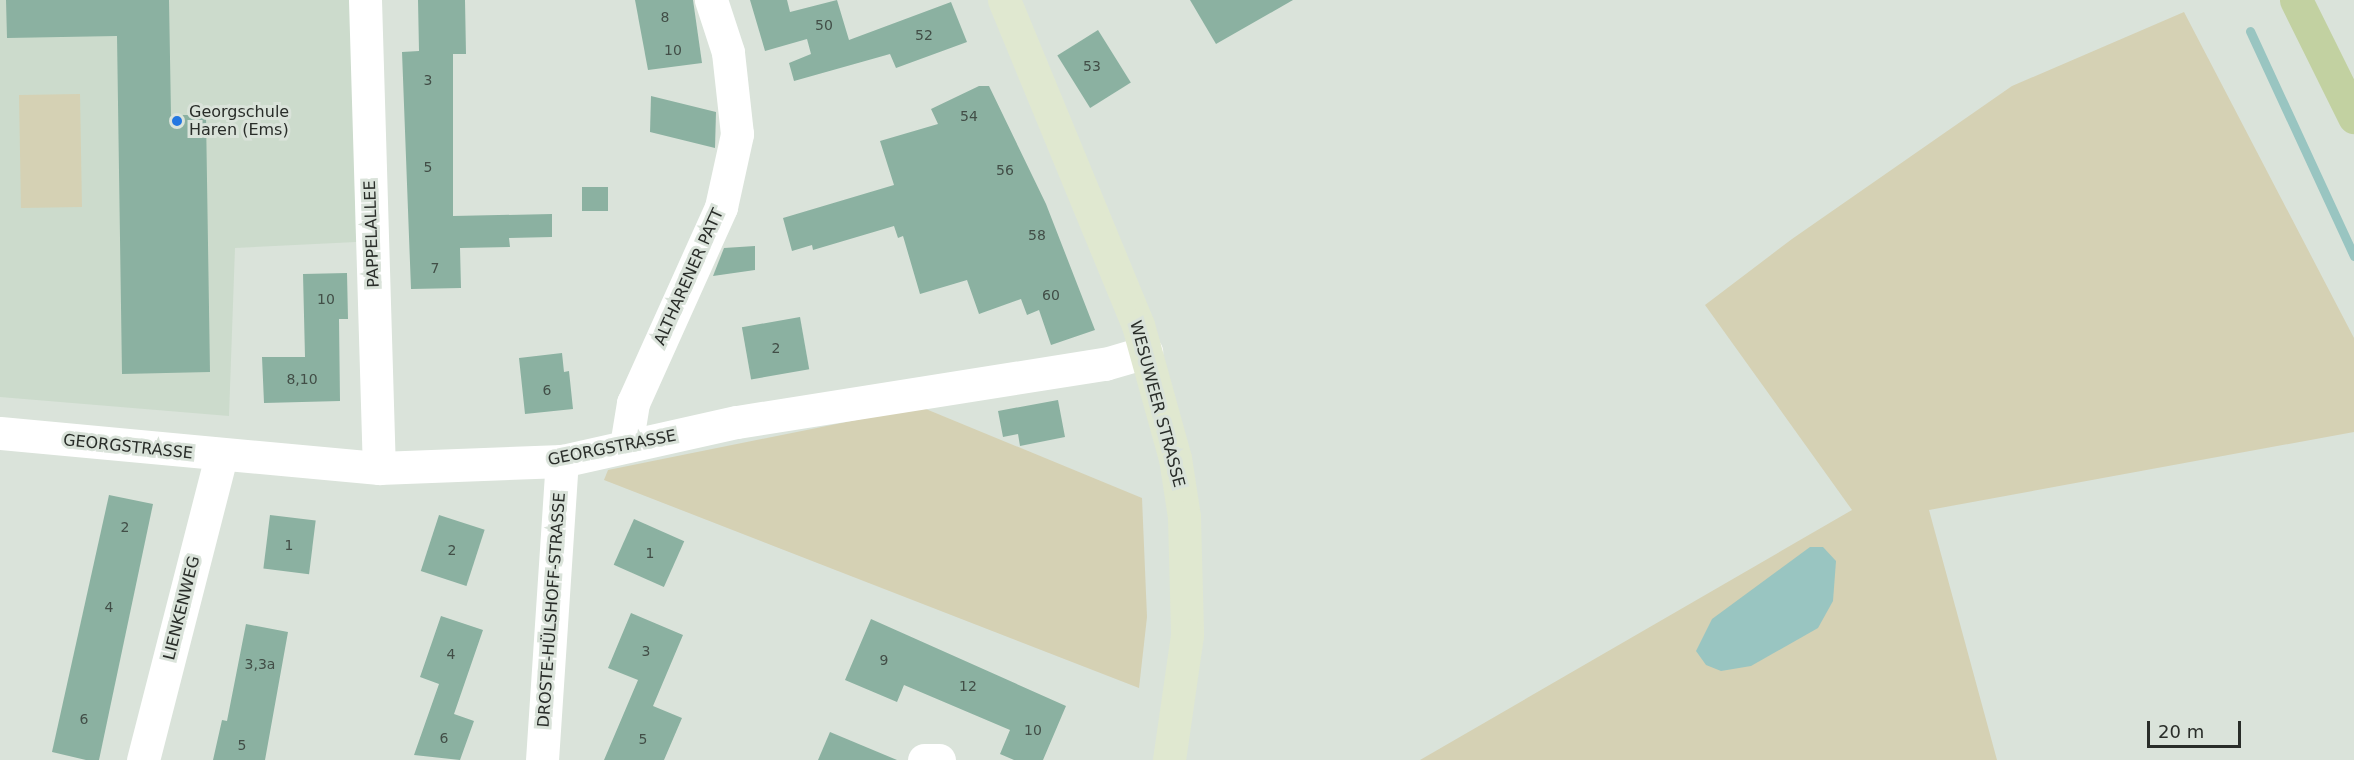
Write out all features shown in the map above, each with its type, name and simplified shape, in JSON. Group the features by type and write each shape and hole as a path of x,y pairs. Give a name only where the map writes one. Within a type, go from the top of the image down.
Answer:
{"main road":[{"name":"WESUWEER STRASSE","path":"1004,0 1146,352 1175,458 1184,517 1187,634 1169,760"},
{"path":"2296,0 2354,117"}],"street":[{"name":"PAPPELALLEE","path":"364,0 379,468"},
{"name":"ALTHARENER PATT","path":"626,446 633,402 721,207 736,134 728,52 711,0"},
{"name":"GEORGSTRASSE","path":"0,433 221,457 379,468 562,461 737,422 1105,364 1146,352"},
{"name":"LIENKENWEG","path":"143,760 221,457"},
{"name":"DROSTE-HÜLSHOFF-STRASSE","path":"542,760 562,461"},
{"path":"924,760 939,760"}],"shaded area":[{"name":"Georgschule Haren (Ems)","path":"0,0 351,0 356,242 235,248 229,416 0,397"},
{"path":"2184,12 2354,338 2354,432 1929,510 1997,760 1420,760 1852,510 1705,305 1792,239 2012,86"},
{"path":"80,94 82,207 21,208 19,95"},
{"path":"921,407 1142,498 1147,617 1139,688 604,480 608,470"}],"water":[{"path":"1810,547 1823,547 1836,561 1833,601 1818,628 1751,666 1721,671 1706,665 1696,651 1712,619"}],"building":[{"path":"6,0 169,0 171,115 206,115 210,372 122,374 117,36 7,38"},
{"path":"418,0 465,0 466,54 453,54 453,216 552,214 552,237 509,238 510,247 460,248 461,288 411,289 402,52 419,51"},
{"path":"635,0 693,0 702,63 648,70"},
{"path":"750,0 787,0 790,12 837,0 849,40 951,2 967,42 896,68 890,54 794,81 789,63 811,54 807,39 765,51"},
{"path":"1190,0 1293,0 1216,44"},
{"path":"1098,30 1131,83 1090,108 1057,55"},
{"path":"979,86 989,86 1046,204 1095,330 1051,345 1039,310 1027,315 1021,299 979,314 967,280 920,294 903,236 898,238 894,226 813,250 812,245 792,251 783,218 894,185 880,141 938,124 931,109"},
{"path":"651,96 716,112 715,148 650,132"},
{"path":"582,187 608,187 608,211 582,211"},
{"path":"755,246 755,270 713,276 724,248"},
{"path":"347,273 348,319 339,319 340,401 264,403 262,357 305,357 303,274"},
{"path":"800,317 809,369 751,379 742,327"},
{"path":"562,353 564,372 569,371 573,409 525,414 519,358"},
{"path":"1058,400 1065,437 1020,446 1018,434 1003,437 998,411"},
{"path":"109,495 153,504 99,760 86,760 52,752"},
{"path":"270,515 316,521 309,574 263,569"},
{"path":"439,515 485,530 466,586 421,571"},
{"path":"634,519 684,541 664,587 614,565"},
{"path":"631,613 683,635 653,706 682,718 664,760 604,760 638,680 608,668"},
{"path":"441,616 483,630 454,714 474,721 460,760 414,755 439,684 420,677"},
{"path":"871,619 1066,706 1043,760 1014,760 1000,754 1010,730 904,685 897,702 845,680"},
{"path":"246,624 288,632 265,760 213,760 222,720 227,721"},
{"path":"830,732 897,760 818,760"}],"waterway":[{"path":"2250,31 2354,256"}],"place":[{"name":"Georgschule Haren (Ems)","path":"177,121"}]}
